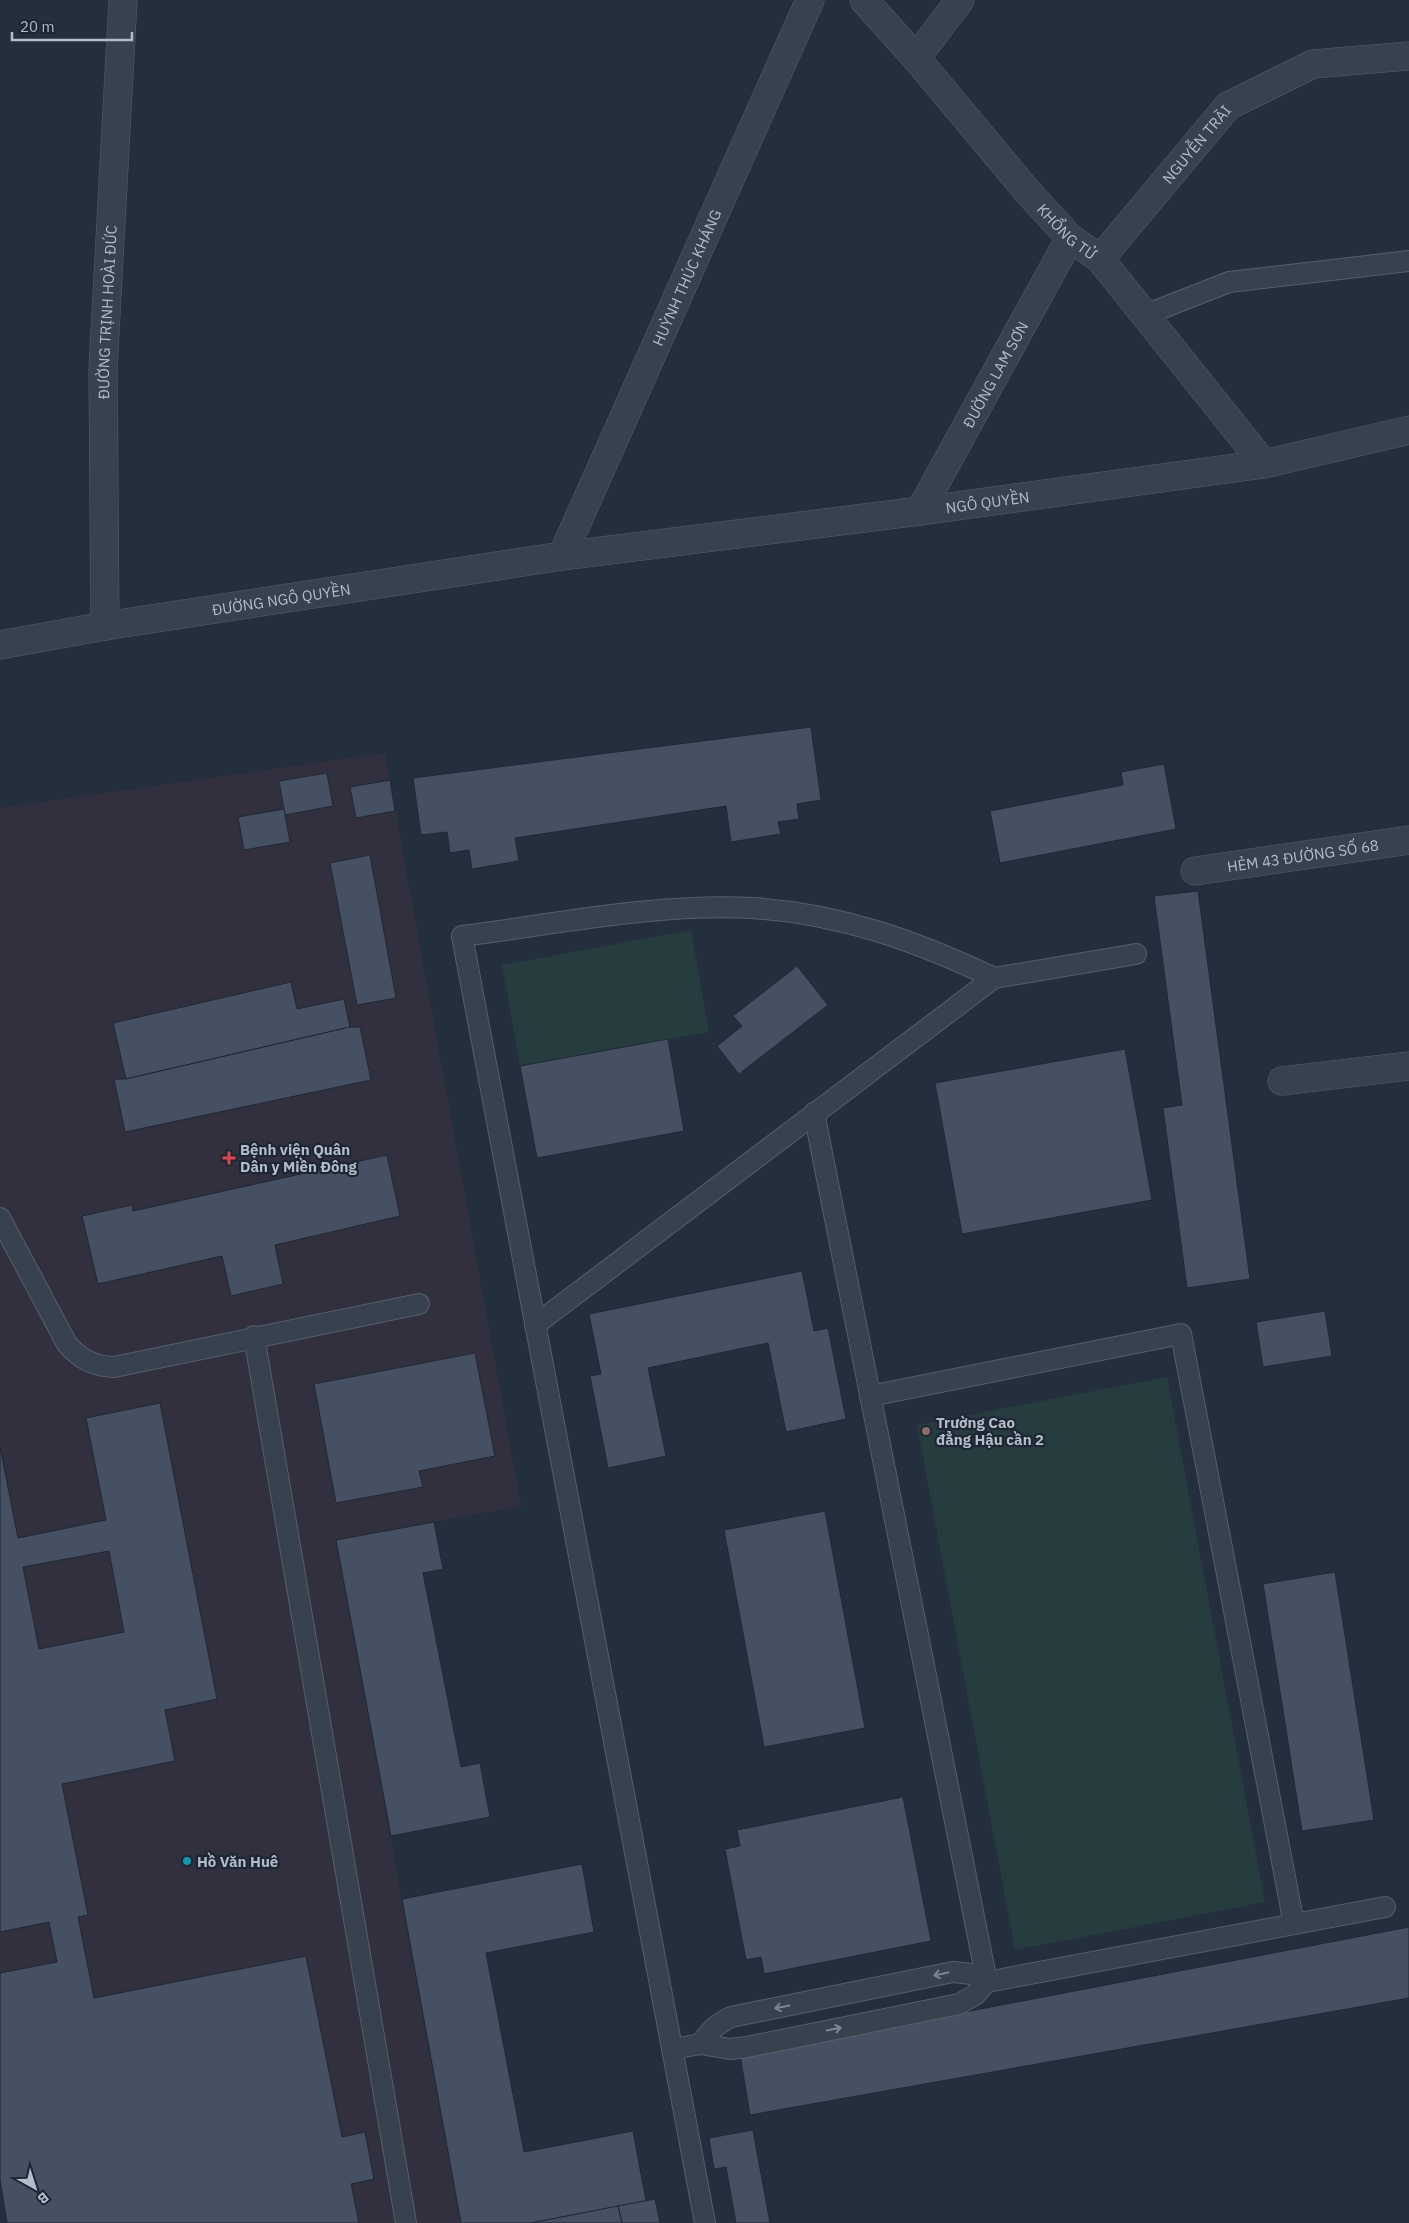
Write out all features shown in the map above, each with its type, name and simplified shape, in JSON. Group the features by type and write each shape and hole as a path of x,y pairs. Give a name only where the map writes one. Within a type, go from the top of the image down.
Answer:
{"street":[{"name":"ĐƯỜNG TRỊNH HOÀI ĐỨC","path":"105,626 103,369 123,0"},
{"name":"HUỲNH THÚC KHÁNG","path":"562,556 810,0"},
{"name":"KHỔNG TỬ","path":"864,0 916,58 1027,191 1070,238 1100,258 1264,464"},
{"path":"916,58 960,0"},
{"name":"NGUYỄN TRÃI","path":"1100,258 1228,106 1313,64 1409,56"},
{"name":"ĐƯỜNG LAM SƠN","path":"920,511 1070,238"},
{"name":"NGÔ QUYỀN","path":"562,556 920,511 1264,464 1409,430"},
{"name":"ĐƯỜNG NGÔ QUYỀN","path":"0,645 105,626 562,556"},
{"name":"HẺM 43 ĐƯỜNG SỐ 68","path":"1195,871 1409,840"},
{"path":"1282,1081 1409,1066"}],"lane":[{"path":"1145,315 1229,282 1409,260"},
{"path":"705,2223 462,936 663,910 752,908 797,913 848,922 890,934 947,955 994,978"},
{"path":"536,1325 994,978 1136,954"},
{"path":"814,1114 987,1982"},
{"path":"0,1218 67,1344 77,1356 90,1363 114,1367 254,1336 419,1304"},
{"path":"870,1396 1181,1334 1294,1924"},
{"path":"254,1336 406,2223"},
{"path":"672,2049 701,2044 730,2049 945,2007 959,2004 975,1995 987,1982 1385,1907"},
{"path":"701,2044 714,2027 731,2017 953,1972 972,1974 987,1982"}],"shaded area":[{"name":"Bệnh viện Quân Dân y Miền Đông","path":"385,753 521,1506 336,1540 461,2223 7,2223 0,2179 0,808"}],"green space":[{"path":"691,930 709,1032 520,1066 502,965"},
{"path":"1167,1377 1265,1902 1015,1950 917,1425"}],"building":[{"path":"811,727 821,800 797,804 799,819 778,822 781,834 731,842 726,806 515,838 519,861 472,869 469,850 450,853 447,832 421,835 413,778"},
{"path":"1164,764 1176,829 1000,863 990,811 1123,785 1121,772"},
{"path":"327,773 333,806 285,815 279,781"},
{"path":"390,780 395,811 356,818 350,787"},
{"path":"284,809 290,842 244,850 238,817"},
{"path":"370,855 396,998 357,1005 330,863"},
{"path":"1198,891 1250,1279 1187,1288 1163,1108 1182,1105 1154,896"},
{"path":"797,966 828,1005 739,1074 717,1046 742,1026 733,1016"},
{"path":"291,982 297,1009 344,999 350,1027 126,1079 113,1023"},
{"path":"350,1027 360,1027 371,1080 125,1132 114,1079 126,1079"},
{"path":"668,1039 684,1131 537,1158 520,1066"},
{"path":"1125,1049 1152,1200 962,1234 935,1083"},
{"path":"387,1155 400,1216 275,1245 283,1284 231,1296 222,1256 98,1284 82,1216 132,1205 133,1211"},
{"path":"802,1271 814,1331 828,1328 846,1419 786,1432 768,1343 648,1368 666,1456 608,1468 590,1376 601,1374 589,1314"},
{"path":"1325,1311 1332,1356 1263,1367 1256,1322"},
{"path":"475,1353 495,1456 419,1471 423,1487 336,1503 314,1384"},
{"path":"160,1403 217,1699 165,1710 175,1761 62,1784 88,1915 78,1917 94,1998 306,1956 342,2137 365,2132 374,2179 351,2184 359,2223 7,2223 0,2179 0,1973 57,1962 49,1922 0,1932 0,1447 18,1538 106,1520 86,1418","holes":["109,1551 124,1632 39,1649 23,1567"]},
{"path":"825,1511 865,1728 764,1747 724,1530"},
{"path":"434,1522 443,1569 423,1573 461,1767 480,1763 490,1817 391,1836 336,1540"},
{"path":"1335,1572 1374,1820 1302,1831 1263,1584"},
{"path":"903,1797 931,1941 764,1974 761,1957 746,1960 725,1849 740,1846 737,1830"},
{"path":"582,1864 594,1932 486,1953 524,2152 633,2131 646,2201 531,2223 461,2223 402,1899"},
{"path":"1409,1927 1409,1998 750,2115 740,2055"},
{"path":"753,2130 770,2223 736,2223 726,2167 714,2169 709,2138"},
{"path":"655,2199 660,2223 622,2223 618,2206"},
{"path":"618,2206 622,2223 531,2223"}],"place":[{"name":"Bệnh viện Quân Dân y Miền Đông","path":"229,1158"},
{"name":"Trường Cao đẳng Hậu cần 2","path":"926,1431"},
{"name":"Hồ Văn Huê","path":"187,1861"}]}
